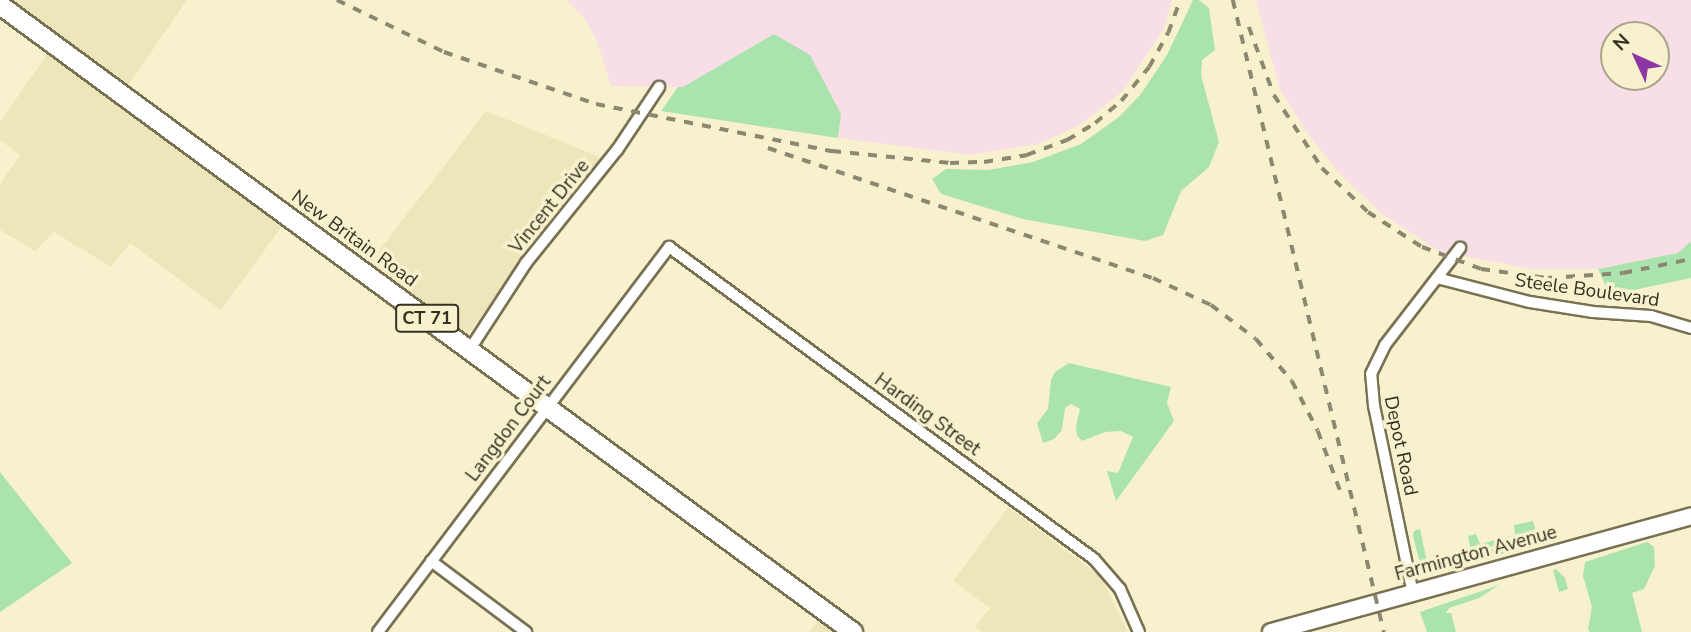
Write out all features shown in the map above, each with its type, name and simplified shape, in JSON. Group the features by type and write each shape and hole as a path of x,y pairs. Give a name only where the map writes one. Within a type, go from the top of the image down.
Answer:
{"main road":[{"name":"New Britain Road","path":"0,5 853,632"},
{"name":"Farmington Avenue","path":"1271,632 1292,629 1691,516"}],"street":[{"name":"Vincent Drive","path":"470,349 526,264 617,150 659,88"},
{"name":"Langdon Court","path":"378,632 669,247"},
{"name":"Harding Street","path":"669,247 1094,559 1120,589 1139,632"},
{"name":"Depot Road","path":"1413,594 1370,384 1381,350 1460,248"},
{"name":"Steele Boulevard","path":"1437,278 1530,302 1651,316 1691,328"},
{"path":"431,561 526,632"}],"shaded area":[{"path":"5,0 187,0 125,90"},
{"path":"567,0 1172,0 1164,28 1124,90 1080,125 1038,144 971,155 838,138 841,114 774,34 683,87 611,86 597,41 584,18"},
{"path":"1256,0 1691,0 1691,241 1678,253 1598,269 1531,269 1441,252 1382,214 1338,172 1305,130 1280,89"},
{"path":"50,50 282,226 221,310 130,243 111,267 54,232 35,251 0,230 0,184 20,155 0,140 0,122"},
{"path":"486,111 605,159 532,247 466,337 369,264"},
{"path":"1008,507 1101,577 1128,632 982,632 975,627 990,608 953,581"},
{"path":"820,618 837,632 809,632"}],"green space":[{"path":"1193,0 1199,0 1209,8 1215,50 1202,60 1201,75 1219,142 1209,167 1181,191 1163,235 1145,241 1023,219 941,194 932,179 946,169 988,170 1033,162 1081,144 1119,117 1141,94 1167,55"},
{"path":"774,34 810,55 841,114 838,138 661,111 678,87 683,87"},
{"path":"1691,241 1691,278 1610,295 1598,269 1678,253"},
{"path":"1069,363 1171,387 1167,403 1174,421 1116,501 1107,471 1118,473 1133,437 1121,431 1105,432 1082,441 1077,435 1076,426 1080,409 1071,404 1065,408 1062,430 1054,439 1043,443 1037,423 1048,409 1051,380 1055,372"},
{"path":"0,472 72,563 0,612"},
{"path":"1533,521 1536,532 1553,528 1557,539 1473,562 1468,536 1476,534 1480,544 1515,535 1514,525"},
{"path":"1420,529 1427,562 1462,555 1464,565 1427,574 1422,571 1413,536 1414,531"},
{"path":"1647,542 1654,547 1655,566 1644,589 1632,593 1642,632 1590,632 1588,629 1592,607 1583,576 1585,562"},
{"path":"1556,569 1565,578 1568,589 1559,592 1553,570"},
{"path":"1499,585 1479,598 1449,608 1446,613 1451,613 1456,632 1427,632 1420,612"}],"railway":[{"path":"337,0 444,52 596,104 832,151 950,163 984,162 1027,155 1067,140 1095,123 1121,101 1149,67 1168,33 1180,0"},
{"path":"1233,0 1384,632"},
{"path":"1249,27 1274,95 1322,168 1368,212 1422,247 1481,269 1548,278 1623,273 1691,259"},
{"path":"768,148 1153,278 1211,305 1256,339 1292,381 1318,431 1340,490"}]}
